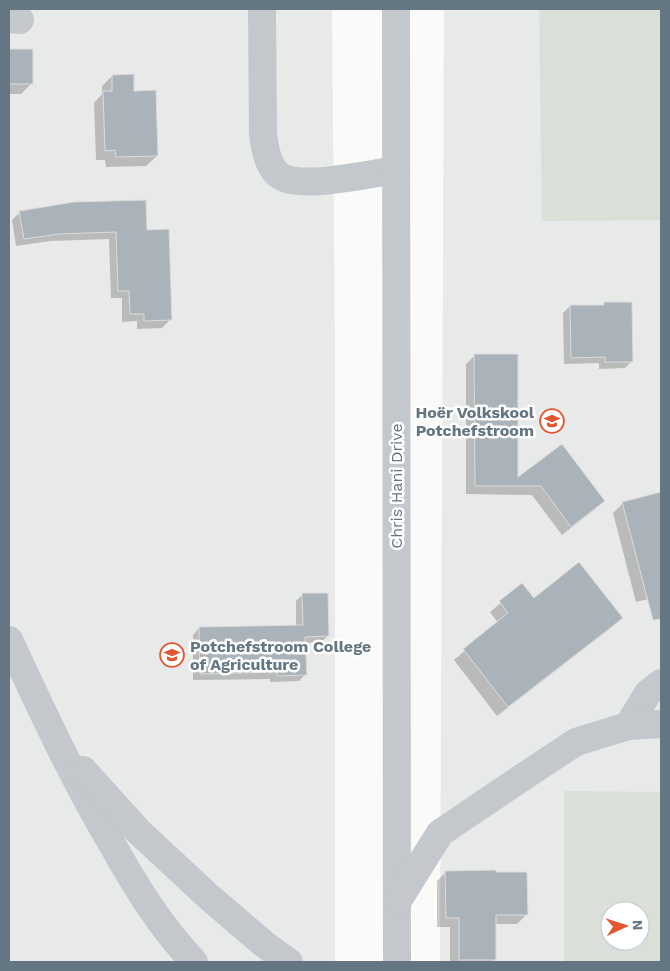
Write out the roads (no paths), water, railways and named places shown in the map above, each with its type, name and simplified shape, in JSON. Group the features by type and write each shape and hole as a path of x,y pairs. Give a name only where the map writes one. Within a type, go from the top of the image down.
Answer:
{"street":[{"path":"262,9 263,134 266,155 272,167 283,178 319,181 396,170"},
{"name":"Chris Hani Drive","path":"396,9 397,962"},
{"path":"9,640 54,737 140,894 172,940 194,962"},
{"path":"628,726 648,693 661,683"},
{"path":"397,902 440,833 576,742 628,726 661,724"},
{"path":"54,737 139,832 209,897 264,944 289,962"}],"place":[{"name":"Hoër Volkskool Potchefstroom","path":"552,421"},
{"name":"Potchefstroom College of Agriculture","path":"172,655"}]}
